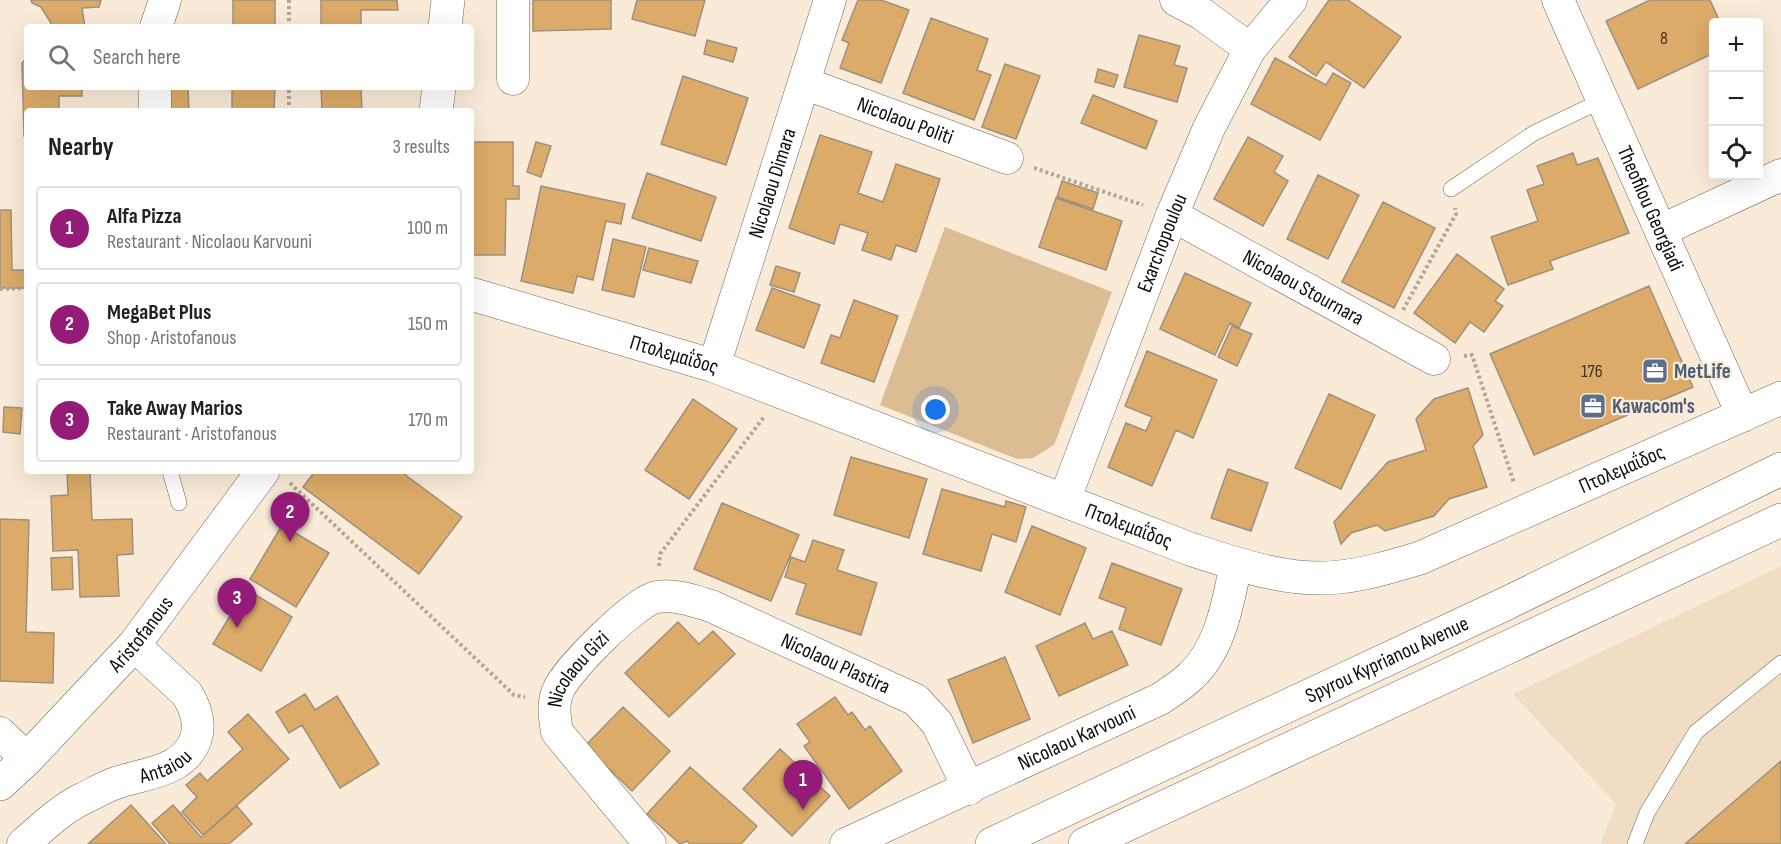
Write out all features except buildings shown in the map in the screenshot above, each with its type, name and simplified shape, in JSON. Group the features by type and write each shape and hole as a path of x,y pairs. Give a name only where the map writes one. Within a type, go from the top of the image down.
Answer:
{"street":[{"path":"157,24 165,0"},
{"path":"445,24 448,0"},
{"path":"513,0 513,79"},
{"name":"Nicolaou Dimara","path":"714,366 830,0"},
{"path":"1176,0 1202,14 1250,49"},
{"name":"Exarchopoulou","path":"1064,501 1173,215 1209,128 1250,49 1291,0"},
{"name":"Theofilou Georgiadi","path":"1558,0 1743,416"},
{"name":"Nicolaou Politi","path":"804,83 1007,159"},
{"path":"155,90 155,108"},
{"path":"436,108 439,90"},
{"path":"1662,230 1781,175"},
{"name":"Nicolaou Stournara","path":"1173,215 1434,359"},
{"name":"Πτολεμαΐδος","path":"474,295 714,366 1190,549 1236,564 1295,576 1336,578 1375,571 1420,558 1781,398"},
{"name":"Spyrou Kyprianou Avenue","path":"992,844 1503,605 1781,469"},
{"name":"Aristofanous","path":"0,784 27,759 134,645 266,474"},
{"name":"Spyrou Kyprianou Avenue","path":"1085,844 1781,520"},
{"name":"Nicolaou Karvouni","path":"846,844 1160,699 1192,676 1212,648 1227,606 1236,564"},
{"name":"Nicolaou Gizi","path":"650,844 557,732 556,702 558,691 571,671 625,616 655,597"},
{"name":"Nicolaou Plastira","path":"655,597 686,599 711,606 916,700 937,723 969,789"},
{"name":"Antaiou","path":"23,844 79,801 114,784 170,767 184,758 192,749 198,722 193,704 187,694 134,645"},
{"path":"0,733 27,759"}],"lane":[{"path":"1451,189 1534,133 1603,100"},
{"path":"171,474 179,503"},
{"path":"1635,844 1647,813 1696,732 1781,663"}],"path":[{"path":"289,0 289,24"},
{"path":"289,90 289,108"},
{"path":"1007,159 1173,215"},
{"path":"1389,334 1456,214 1451,189"},
{"path":"0,289 24,288"},
{"path":"1434,359 1472,355 1523,512"},
{"path":"655,597 660,554 783,392"},
{"path":"266,474 514,695 556,702"}],"shaded area":[{"path":"945,227 1112,292 1054,445 1033,458 1017,459 880,405"},
{"path":"1781,566 1781,844 1600,844 1616,804 1513,694"}],"place":[{"name":"MetLife","path":"1655,371"},
{"name":"Kawacom's","path":"1593,406"},
{"name":"MegaBet Plus","path":"290,542"},
{"name":"Take Away Marios","path":"237,628"},
{"name":"Alfa Pizza","path":"803,810"}]}
